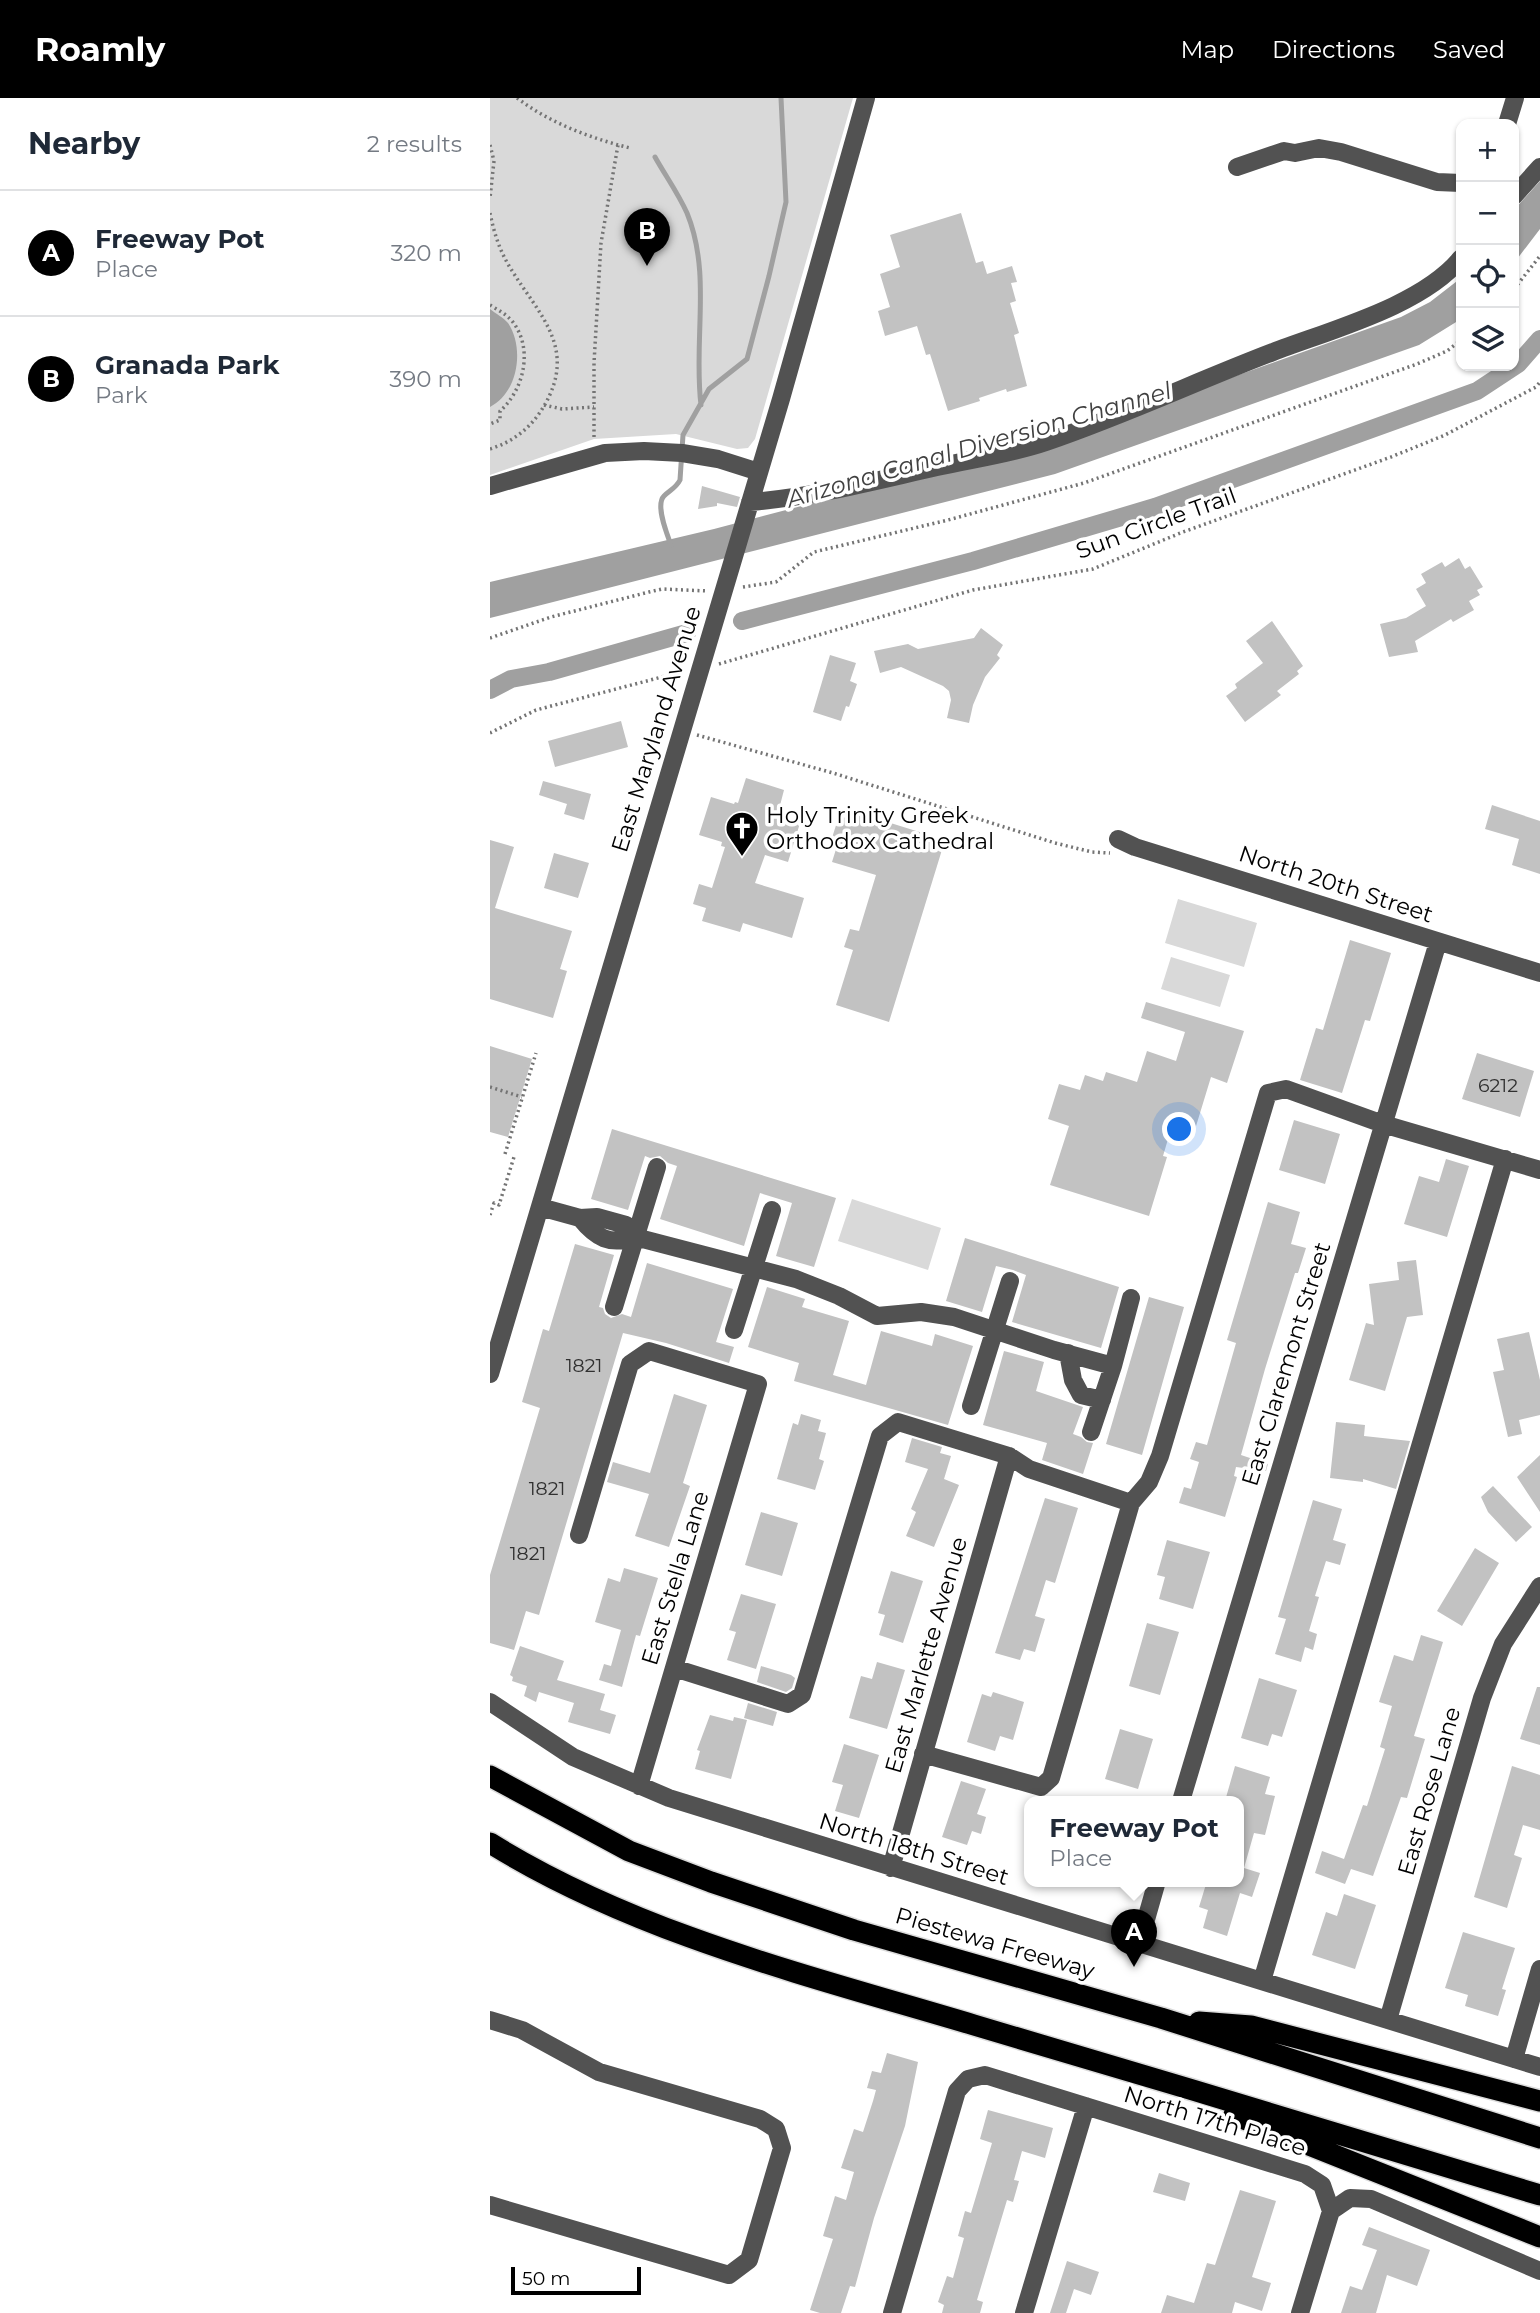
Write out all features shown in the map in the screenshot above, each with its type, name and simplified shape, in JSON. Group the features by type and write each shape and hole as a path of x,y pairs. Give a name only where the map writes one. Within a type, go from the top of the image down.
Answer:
{"highway":[{"name":"Piestewa Freeway","path":"490,1776 629,1851 711,1882 854,1930 1161,2018 1540,2138"},
{"path":"490,1843 514,1858 596,1898 680,1935 1540,2194"},
{"path":"1161,2018 1251,2026 1540,2101"},
{"path":"1156,2079 1232,2114 1540,2237"}],"street":[{"name":"East Maryland Avenue","path":"490,1374 759,472 866,98"},
{"path":"1509,119 1515,98"},
{"path":"1239,172 1284,151 1295,153 1320,148 1437,182 1456,183"},
{"path":"1519,190 1540,167"},
{"path":"747,511 1043,443 1407,300 1456,264"},
{"path":"490,486 605,453 682,453 718,459 759,472"},
{"name":"North 20th Street","path":"1118,839 1540,973"},
{"name":"East Claremont Street","path":"1182,1796 1437,942"},
{"path":"923,1754 1041,1787 1051,1778 1131,1503 1149,1482 1160,1456 1268,1093 1286,1089 1383,1124 1540,1170"},
{"path":"1262,1982 1505,1159"},
{"path":"614,1307 657,1167"},
{"path":"540,1207 580,1218 597,1217 626,1225 635,1237 807,1284 839,1296 877,1316 921,1312 954,1317 1113,1366"},
{"path":"734,1330 772,1210"},
{"path":"971,1406 1010,1282"},
{"path":"1091,1432 1113,1366 1131,1297"},
{"name":"East Stella Lane","path":"579,1535 630,1364 649,1351 758,1384 639,1786"},
{"path":"1068,1353 1073,1380 1082,1395 1102,1400"},
{"path":"674,1668 788,1704 802,1695 880,1436 898,1422 1009,1456 1029,1469 1131,1503"},
{"name":"East Marlette Avenue","path":"891,1868 1009,1456"},
{"name":"East Rose Lane","path":"1388,2020 1482,1698 1503,1644 1540,1586"},
{"name":"North 18th Street","path":"490,1702 573,1757 669,1798 1540,2067"},
{"path":"1139,1944 1155,1887"},
{"path":"1514,2059 1540,1969"},
{"path":"490,2020 523,2030 599,2072 760,2119 776,2129 782,2148 749,2260 729,2275 490,2205"},
{"name":"North 17th Place","path":"892,2313 957,2091 968,2079 985,2075 1305,2174 1322,2185 1331,2211"},
{"path":"1024,2313 1086,2106"},
{"path":"1300,2313 1331,2211 1350,2198 1371,2199 1540,2271"}],"path":[{"path":"517,98 571,129 630,148"},
{"path":"490,145 494,161 490,198"},
{"path":"594,437 594,351 601,243 618,145"},
{"path":"490,213 493,228 511,270 537,305 551,331 555,349 555,375 544,405 524,431 510,441 490,449"},
{"path":"1519,283 1540,256"},
{"path":"490,305 510,318 517,329 523,342 524,362 522,379 500,411 500,420 490,424"},
{"path":"490,638 551,617 662,589 722,596 776,582 814,552 948,520 1084,483 1417,364 1447,351 1456,344"},
{"name":"Sun Circle Trail","path":"727,662 973,590 1093,569 1183,532 1445,435 1536,387 1540,382"},
{"path":"544,405 562,409 595,407"},
{"path":"490,733 536,710 676,673"},
{"path":"681,731 774,755 1055,844 1116,854 1135,846"},
{"path":"505,1154 536,1053"},
{"path":"490,1087 522,1097"},
{"path":"490,1215 494,1203 499,1205 514,1157"}],"shaded area":[{"path":"490,98 853,98 755,439 748,448 737,449 676,434 594,439 490,475"},
{"path":"1540,181 1540,229 1519,256 1519,245 1519,204"},
{"path":"1456,282 1456,322 1419,345 1055,474 490,618 490,582 714,529 1067,436 1401,317 1430,302"},
{"path":"490,309 508,323 513,333 517,357 516,369 507,391 490,407"},
{"path":"1178,899 1257,923 1244,967 1165,943"},
{"path":"1171,957 1230,975 1220,1007 1161,989"},
{"path":"852,1199 941,1228 928,1270 838,1241"}],"building":[{"path":"961,213 976,263 983,261 987,274 1012,266 1017,282 1011,283 1016,301 1010,303 1019,333 1014,335 1027,386 1007,392 1006,389 948,411 930,354 926,355 917,326 885,336 878,311 890,307 880,274 900,267 890,235"},
{"path":"702,486 740,497 737,507 717,503 717,506 698,509"},
{"path":"1459,558 1465,569 1470,566 1483,587 1477,590 1480,595 1469,601 1474,610 1453,622 1451,619 1415,641 1418,652 1389,657 1380,624 1406,618 1426,606 1416,589 1426,583 1421,574 1442,562 1445,567"},
{"path":"1272,621 1303,666 1297,671 1299,674 1277,691 1281,695 1245,722 1226,696 1237,688 1235,684 1263,663 1246,641"},
{"path":"981,628 1003,645 997,655 1000,658 985,677 973,705 969,723 947,718 951,700 949,691 943,686 901,667 880,673 874,651 908,644 918,649 974,638"},
{"path":"830,655 856,663 850,681 857,684 841,721 813,712"},
{"path":"621,721 628,747 555,767 548,741"},
{"name":"Holy Trinity Greek Orthodox Cathedral","path":"746,778 784,790 777,817 800,823 788,862 765,855 755,883 804,898 792,938 743,923 740,932 702,921 706,908 693,904 699,884 712,888 725,847 721,846 722,842 699,835 711,797 738,803"},
{"path":"543,781 591,794 584,820 564,814 567,804 539,795"},
{"path":"1492,805 1540,821 1540,874 1512,865 1519,839 1485,829"},
{"path":"849,810 945,840 889,1022 836,1005 853,950 844,947 850,929 859,931 876,875 832,862 837,846 830,844 839,816 846,818"},
{"path":"490,840 514,847 495,908 572,931 560,969 567,971 553,1018 490,999"},
{"path":"554,853 589,863 578,898 544,888"},
{"path":"1350,940 1391,953 1370,1021 1365,1020 1342,1093 1300,1080 1316,1028 1323,1030"},
{"path":"1146,1002 1244,1031 1227,1083 1211,1077 1193,1136 1171,1129 1163,1156 1167,1157 1149,1216 1050,1185 1069,1126 1048,1119 1059,1084 1080,1090 1085,1075 1103,1081 1106,1072 1137,1082 1147,1051 1176,1061 1185,1032 1141,1018"},
{"path":"490,1046 532,1059 508,1137 490,1132"},
{"path":"1477,1053 1534,1071 1520,1117 1462,1099"},
{"path":"1294,1120 1340,1134 1325,1184 1279,1170"},
{"path":"612,1129 836,1198 814,1267 776,1256 792,1203 760,1193 744,1246 660,1219 677,1166 660,1156 645,1156 628,1210 591,1199"},
{"path":"1446,1159 1469,1166 1447,1237 1404,1224 1419,1176 1439,1182"},
{"path":"1268,1202 1300,1212 1291,1244 1306,1248 1298,1273 1295,1273 1241,1455 1268,1464 1266,1471 1236,1467 1234,1476 1237,1477 1225,1517 1179,1503 1184,1487 1191,1489 1199,1462 1190,1459 1196,1442 1207,1445 1236,1343 1227,1340"},
{"path":"965,1238 1119,1287 1101,1348 1012,1322 1026,1275 1013,1270 996,1266 982,1312 946,1301"},
{"path":"575,1244 614,1255 599,1307 611,1318 622,1314 631,1317 647,1263 733,1289 716,1342 734,1347 729,1363 623,1333 539,1615 526,1611 514,1650 490,1643 490,1575 540,1408 522,1402 543,1329 549,1331"},
{"path":"1416,1260 1423,1315 1407,1317 1385,1391 1349,1380 1366,1323 1374,1325 1369,1284 1399,1280 1397,1262"},
{"path":"767,1287 805,1299 802,1307 849,1321 833,1375 866,1385 881,1331 932,1346 935,1334 973,1346 948,1425 794,1381 799,1363 748,1347"},
{"path":"1149,1297 1184,1307 1142,1455 1106,1444"},
{"path":"1529,1332 1540,1380 1540,1415 1519,1420 1522,1434 1508,1437 1493,1372 1504,1370 1497,1339"},
{"path":"1004,1351 1044,1362 1036,1391 1083,1407 1073,1434 1093,1443 1083,1474 1042,1460 1047,1443 983,1425"},
{"path":"674,1394 707,1405 683,1483 690,1486 669,1547 635,1536 649,1494 607,1482 613,1462 650,1473"},
{"path":"801,1414 821,1420 818,1431 826,1433 819,1459 824,1461 815,1490 777,1479 793,1423 798,1425"},
{"path":"1336,1422 1365,1425 1364,1436 1410,1441 1396,1489 1363,1479 1363,1482 1330,1478"},
{"path":"912,1438 942,1447 940,1453 951,1456 944,1479 959,1485 934,1547 906,1536 916,1512 911,1509 928,1469 905,1462"},
{"path":"1540,1455 1540,1512 1517,1477"},
{"path":"1493,1486 1532,1527 1516,1542 1488,1512 1481,1497"},
{"path":"1045,1498 1078,1508 1055,1583 1046,1580 1035,1616 1045,1619 1035,1652 1024,1649 1020,1660 995,1653"},
{"path":"1313,1500 1342,1509 1333,1540 1346,1544 1340,1565 1326,1561 1315,1596 1319,1597 1309,1631 1317,1634 1313,1650 1305,1647 1301,1662 1275,1654 1286,1619 1278,1617"},
{"path":"761,1512 798,1523 782,1576 745,1565"},
{"path":"1167,1540 1210,1552 1193,1609 1159,1599 1165,1577 1157,1575"},
{"path":"1475,1548 1499,1563 1462,1626 1437,1611"},
{"path":"624,1568 658,1578 640,1636 636,1635 622,1687 599,1680 604,1664 611,1666 621,1630 595,1622 608,1578 620,1582"},
{"path":"891,1571 923,1581 903,1643 879,1635 885,1615 878,1613"},
{"path":"741,1594 776,1604 756,1669 727,1660 736,1632 729,1630"},
{"path":"1147,1623 1179,1632 1160,1695 1129,1686"},
{"path":"1421,1635 1443,1642 1414,1736 1425,1739 1407,1798 1401,1797 1373,1876 1351,1869 1345,1884 1315,1873 1322,1851 1344,1859 1363,1805 1367,1806 1385,1749 1380,1747 1392,1706 1379,1702 1394,1655 1413,1661"},
{"path":"520,1646 564,1661 557,1680 605,1694 600,1710 616,1715 610,1734 568,1722 574,1703 539,1692 536,1702 524,1696 527,1686 512,1681 513,1677 510,1675"},
{"path":"877,1662 905,1670 887,1729 849,1718 861,1676 872,1679"},
{"path":"761,1666 791,1675 795,1678 792,1688 786,1692 757,1682"},
{"path":"1259,1678 1297,1690 1282,1737 1272,1734 1268,1746 1241,1738"},
{"path":"1537,1687 1540,1687 1540,1745 1520,1739"},
{"path":"993,1692 1024,1702 1013,1740 1000,1736 995,1751 967,1742 982,1694 991,1697"},
{"path":"748,1703 777,1712 773,1726 744,1718"},
{"path":"710,1715 733,1721 734,1717 747,1720 731,1779 695,1769 700,1751 697,1750"},
{"path":"1120,1729 1153,1739 1138,1789 1105,1779"},
{"path":"844,1744 879,1755 859,1818 835,1811 843,1785 832,1782"},
{"path":"1235,1766 1270,1777 1265,1794 1275,1796 1265,1835 1254,1833 1244,1868 1244,1796 1226,1796"},
{"path":"1512,1766 1540,1775 1540,1830 1523,1825 1514,1855 1522,1858 1507,1908 1474,1897"},
{"path":"961,1781 986,1789 977,1814 986,1817 981,1834 972,1831 967,1845 942,1837"},
{"path":"1244,1868 1260,1873 1252,1897 1240,1893 1227,1936 1203,1928 1208,1910 1199,1907 1205,1887 1244,1887"},
{"path":"1344,1894 1376,1905 1355,1969 1312,1955 1326,1912 1337,1916"},
{"path":"1463,1932 1515,1948 1502,1989 1506,1990 1498,2016 1465,2006 1468,1995 1445,1988"},
{"path":"887,2053 918,2062 905,2126 874,2218 855,2287 850,2286 841,2313 820,2313 810,2310 833,2239 823,2236 835,2196 846,2200 854,2172 841,2168 854,2129 863,2132 873,2101 876,2090 867,2088 872,2071 881,2073"},
{"path":"988,2110 1053,2128 1045,2158 1022,2151 1014,2180 1019,2181 1013,2202 1007,2200 977,2300 983,2302 980,2313 942,2313 944,2305 938,2302 947,2276 953,2278 964,2238 958,2236 965,2211 971,2213 992,2143 980,2139"},
{"path":"1159,2173 1190,2183 1185,2201 1153,2192"},
{"path":"1240,2190 1276,2201 1252,2277 1271,2283 1262,2311 1235,2302 1232,2313 1161,2313 1167,2295 1194,2303 1207,2263 1215,2265"},
{"path":"1369,2227 1430,2250 1417,2286 1387,2275 1376,2313 1341,2313 1350,2286 1362,2290 1377,2250 1362,2245"},
{"path":"1067,2261 1099,2272 1091,2295 1074,2289 1066,2313 1050,2313"}],"waterway":[{"path":"671,545 661,506 664,496 680,480 683,435 709,389 747,359 769,276 786,202 781,98"},
{"path":"655,157 687,213 699,260 701,405"},
{"path":"742,621 973,561 1155,507 1477,391 1518,364 1540,339"},
{"path":"490,690 511,679 549,672 687,633"}],"place":[{"name":"Granada Park","path":"647,266"},
{"name":"Holy Trinity Greek Orthodox Cathedral","path":"742,858"},
{"name":"Freeway Pot","path":"1134,1967"}],"water label":[{"name":"Arizona Canal Diversion Channel","path":"979,445"}]}
